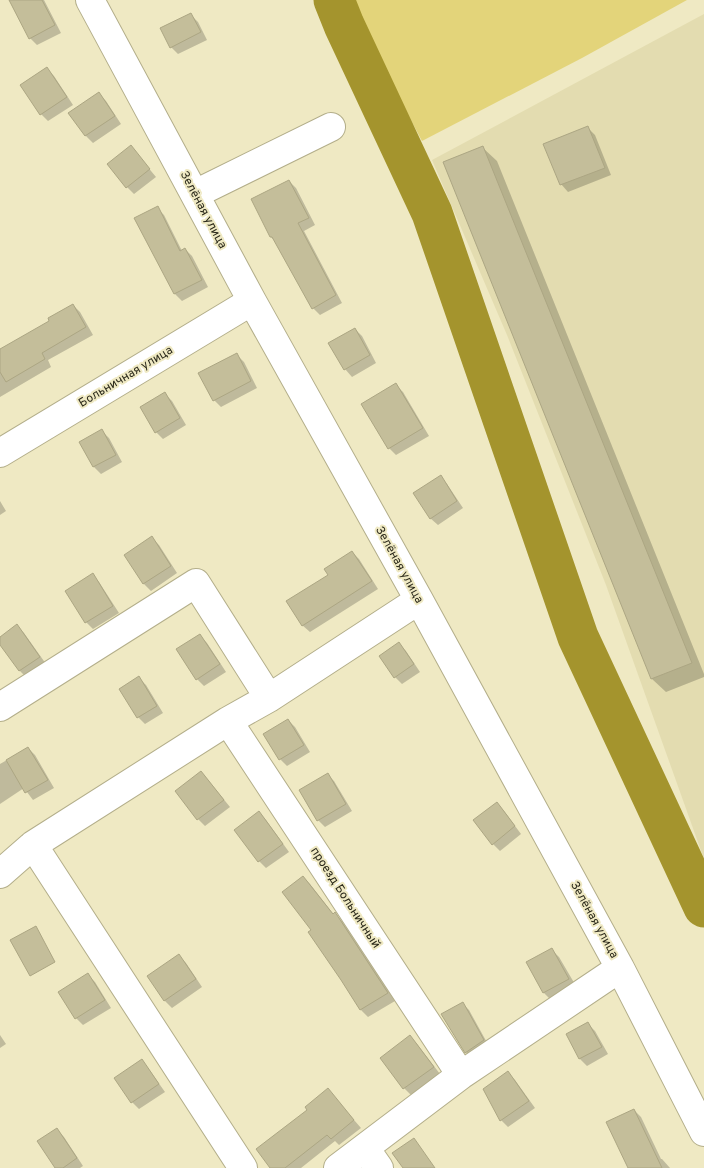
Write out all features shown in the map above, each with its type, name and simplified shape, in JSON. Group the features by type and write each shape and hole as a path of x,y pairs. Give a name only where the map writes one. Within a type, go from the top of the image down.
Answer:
{"street":[{"name":"Зелёная улица","path":"90,0 252,301 419,600 620,968 704,1132"},
{"path":"195,194 331,126"},
{"name":"Больничная улица","path":"0,452 252,301"},
{"path":"0,707 196,583 269,698"},
{"path":"0,872 33,845 228,721 269,698 419,600"},
{"name":"проезд Больничный","path":"228,721 461,1075"},
{"path":"33,845 243,1168"},
{"path":"338,1168 372,1158 461,1075 620,968"}],"shaded area":[{"path":"347,0 687,0 582,58 422,141"},
{"path":"704,14 704,859 606,585 507,335 432,160"}],"building":[{"path":"9,0 42,0 55,25 29,39"},
{"path":"191,13 201,32 170,48 160,28"},
{"path":"47,67 67,97 40,115 20,85"},
{"path":"99,92 115,116 85,136 68,113"},
{"path":"588,126 605,168 560,185 543,144"},
{"path":"131,145 150,169 126,188 107,164"},
{"path":"483,146 692,663 651,679 443,162"},
{"path":"289,180 309,218 298,223 336,295 312,309 272,237 270,237 251,199"},
{"path":"158,206 180,251 185,248 202,280 174,294 134,218"},
{"path":"73,304 86,327 42,353 45,359 6,382 0,372 0,349 49,321 48,318"},
{"path":"355,328 370,355 344,370 328,343"},
{"path":"237,353 251,381 213,401 198,373"},
{"path":"396,383 423,428 388,449 361,404"},
{"path":"165,392 180,418 155,433 140,407"},
{"path":"102,429 116,455 93,467 79,442"},
{"path":"441,475 457,501 430,519 413,493"},
{"path":"152,536 171,566 143,584 124,555"},
{"path":"352,551 372,581 302,626 286,601 328,575 324,569"},
{"path":"93,573 113,606 85,623 65,591"},
{"path":"17,624 40,657 19,671 0,645 0,637"},
{"path":"200,634 220,664 196,680 176,649"},
{"path":"399,642 414,664 394,678 379,656"},
{"path":"139,676 157,706 137,718 119,689"},
{"path":"288,719 304,745 279,760 263,734"},
{"path":"28,747 48,780 25,793 6,760"},
{"path":"201,771 224,800 197,820 175,791"},
{"path":"328,773 346,804 317,821 299,790"},
{"path":"497,802 515,826 492,845 473,820"},
{"path":"259,811 283,844 258,862 234,830"},
{"path":"303,876 333,914 335,912 388,993 360,1010 308,932 311,930 282,892"},
{"path":"36,926 55,962 30,976 10,940"},
{"path":"552,948 569,979 543,993 526,962"},
{"path":"179,954 196,979 164,1001 147,976"},
{"path":"88,973 105,1000 75,1019 58,992"},
{"path":"463,1002 484,1040 465,1053 441,1014"},
{"path":"588,1022 602,1047 579,1059 566,1034"},
{"path":"410,1035 434,1067 403,1089 380,1058"},
{"path":"142,1059 159,1084 131,1103 114,1078"},
{"path":"508,1071 529,1101 500,1121 483,1089"},
{"path":"328,1088 354,1120 331,1139 327,1135 285,1168 270,1168 256,1149 307,1110 305,1107"},
{"path":"634,1109 662,1168 628,1168 606,1122"},
{"path":"57,1128 77,1158 63,1168 55,1168 37,1141"},
{"path":"414,1138 435,1168 403,1168 392,1153"}],"waterway":[{"path":"334,0 432,213 578,637 704,907"}]}
